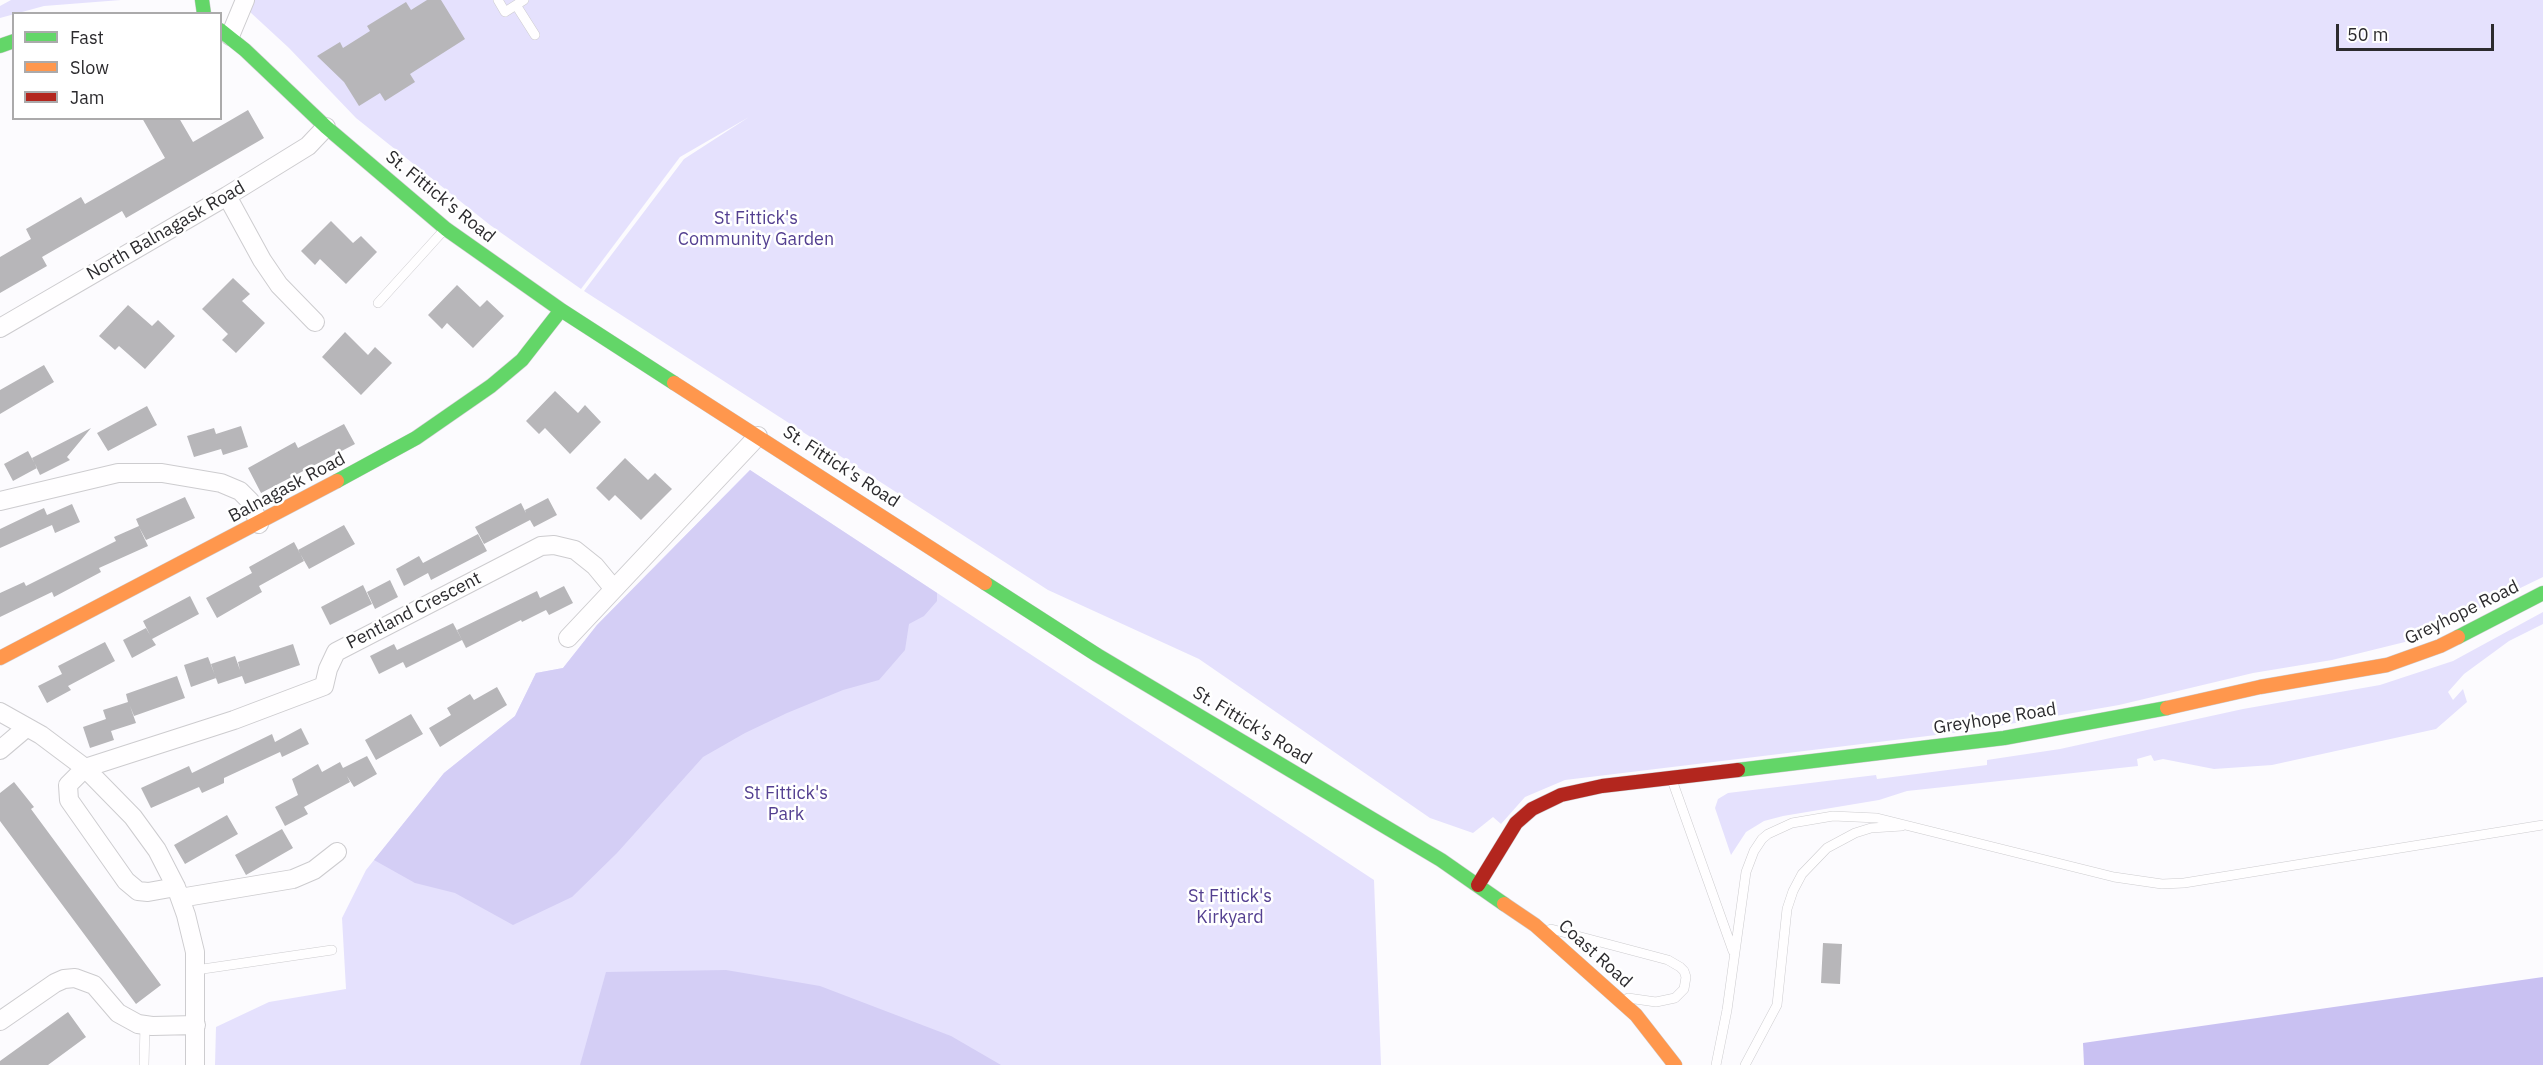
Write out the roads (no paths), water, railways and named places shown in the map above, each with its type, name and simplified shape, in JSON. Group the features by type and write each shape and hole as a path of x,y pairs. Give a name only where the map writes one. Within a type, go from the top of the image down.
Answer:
{"street":[{"path":"225,33 245,0"},
{"name":"St. Fittick's Road","path":"225,33 326,127 446,229 561,310 1097,655 1441,860 1478,885"},
{"name":"North Balnagask Road","path":"0,328 227,196 308,146 326,127"},
{"path":"227,196 267,268 279,285 315,322"},
{"name":"Balnagask Road","path":"0,658 259,524 416,438 522,360 561,310"},
{"path":"568,639 758,436"},
{"path":"0,501 118,473 162,473 221,483 240,491 250,501 259,524"},
{"name":"Pentland Crescent","path":"85,768 234,720 324,686 328,669 336,652 541,546 554,545 575,550 595,567 614,589"},
{"name":"Greyhope Road","path":"1478,885 1516,823 1532,809 1561,795 1602,786 2004,738 2145,713 2260,687 2387,665 2440,646 2543,593"},
{"path":"0,712 50,742 85,768 146,833 178,892 195,952 195,1065"},
{"path":"0,750 26,728"},
{"path":"85,768 68,785 69,800 126,881 138,891 178,892 292,879 314,870 337,852"},
{"name":"Coast Road","path":"1478,885 1535,925 1614,994 1646,1026 1676,1065"},
{"path":"0,1021 55,983 75,978 94,985 118,1013 127,1019 145,1025 196,1025"}],"lane":[{"path":"498,0 505,12 520,2 535,35"},
{"path":"378,303 446,229"},
{"path":"1671,778 1733,953"},
{"path":"1716,1065 1721,1046 1746,872 1754,850 1768,834 1798,822 1850,815 1877,818 2123,879 2162,884 2196,882 2543,825"},
{"path":"1745,1065 1777,1005 1788,909 1793,891 1802,874 1827,848 1856,833 1871,828 1911,826"},
{"path":"1535,925 1668,960 1680,967 1686,977 1684,989 1675,998 1668,1000 1643,1001 1614,994"},
{"path":"196,970 332,951"},
{"path":"144,1065 145,1025"}],"park label":[{"name":"St Fittick's Community Garden","path":"756,229"},
{"name":"St Fittick's Park","path":"786,804"},
{"name":"St Fittick's Kirkyard","path":"1230,907"}]}
